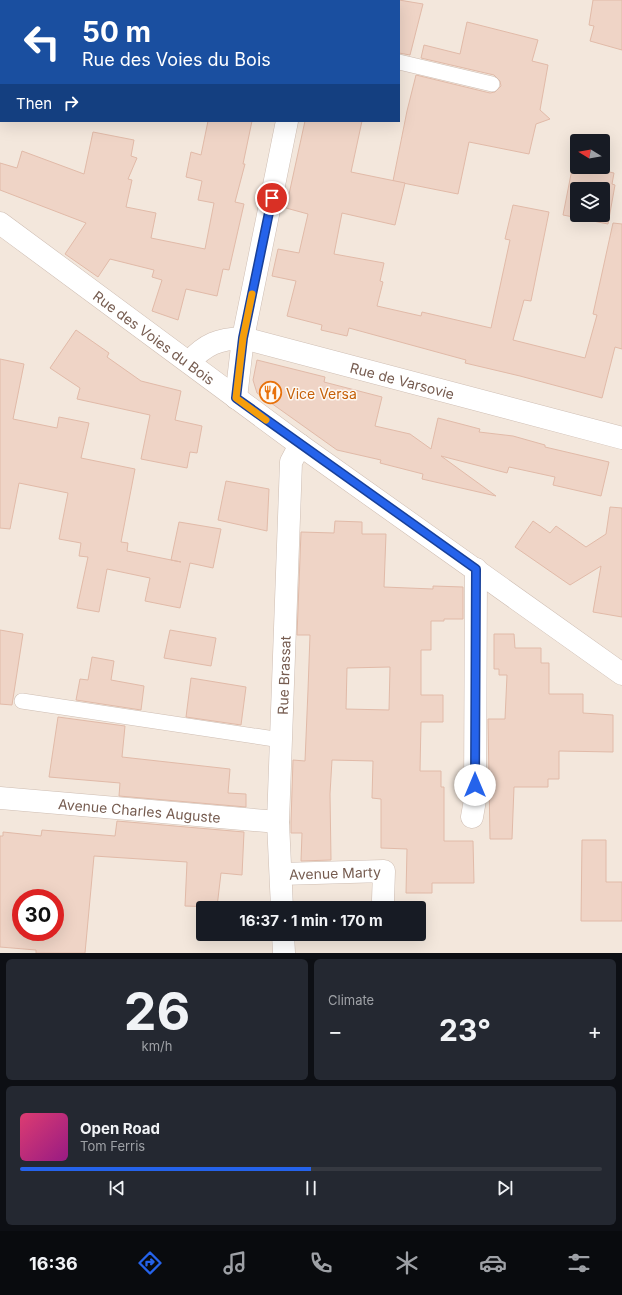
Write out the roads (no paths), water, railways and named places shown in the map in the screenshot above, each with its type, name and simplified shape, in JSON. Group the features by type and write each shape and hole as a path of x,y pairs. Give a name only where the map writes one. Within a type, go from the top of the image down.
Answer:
{"street":[{"path":"236,398 243,338 287,122"},
{"name":"Rue des Voies du Bois","path":"0,223 236,398 622,674"},
{"name":"Rue de Varsovie","path":"189,362 211,343 230,338 243,338 622,438"},
{"name":"Rue Brassat","path":"282,901 278,822 292,462 300,444"},
{"path":"472,817 474,800 476,569"},
{"name":"Avenue Charles Auguste","path":"0,798 278,822"},
{"name":"Avenue Marty","path":"281,874 384,871 383,900"},
{"path":"283,941 284,953"}],"lane":[{"path":"400,62 492,84"},
{"path":"22,701 281,740"}],"place":[{"name":"Vice Versa","path":"270,393"}]}
